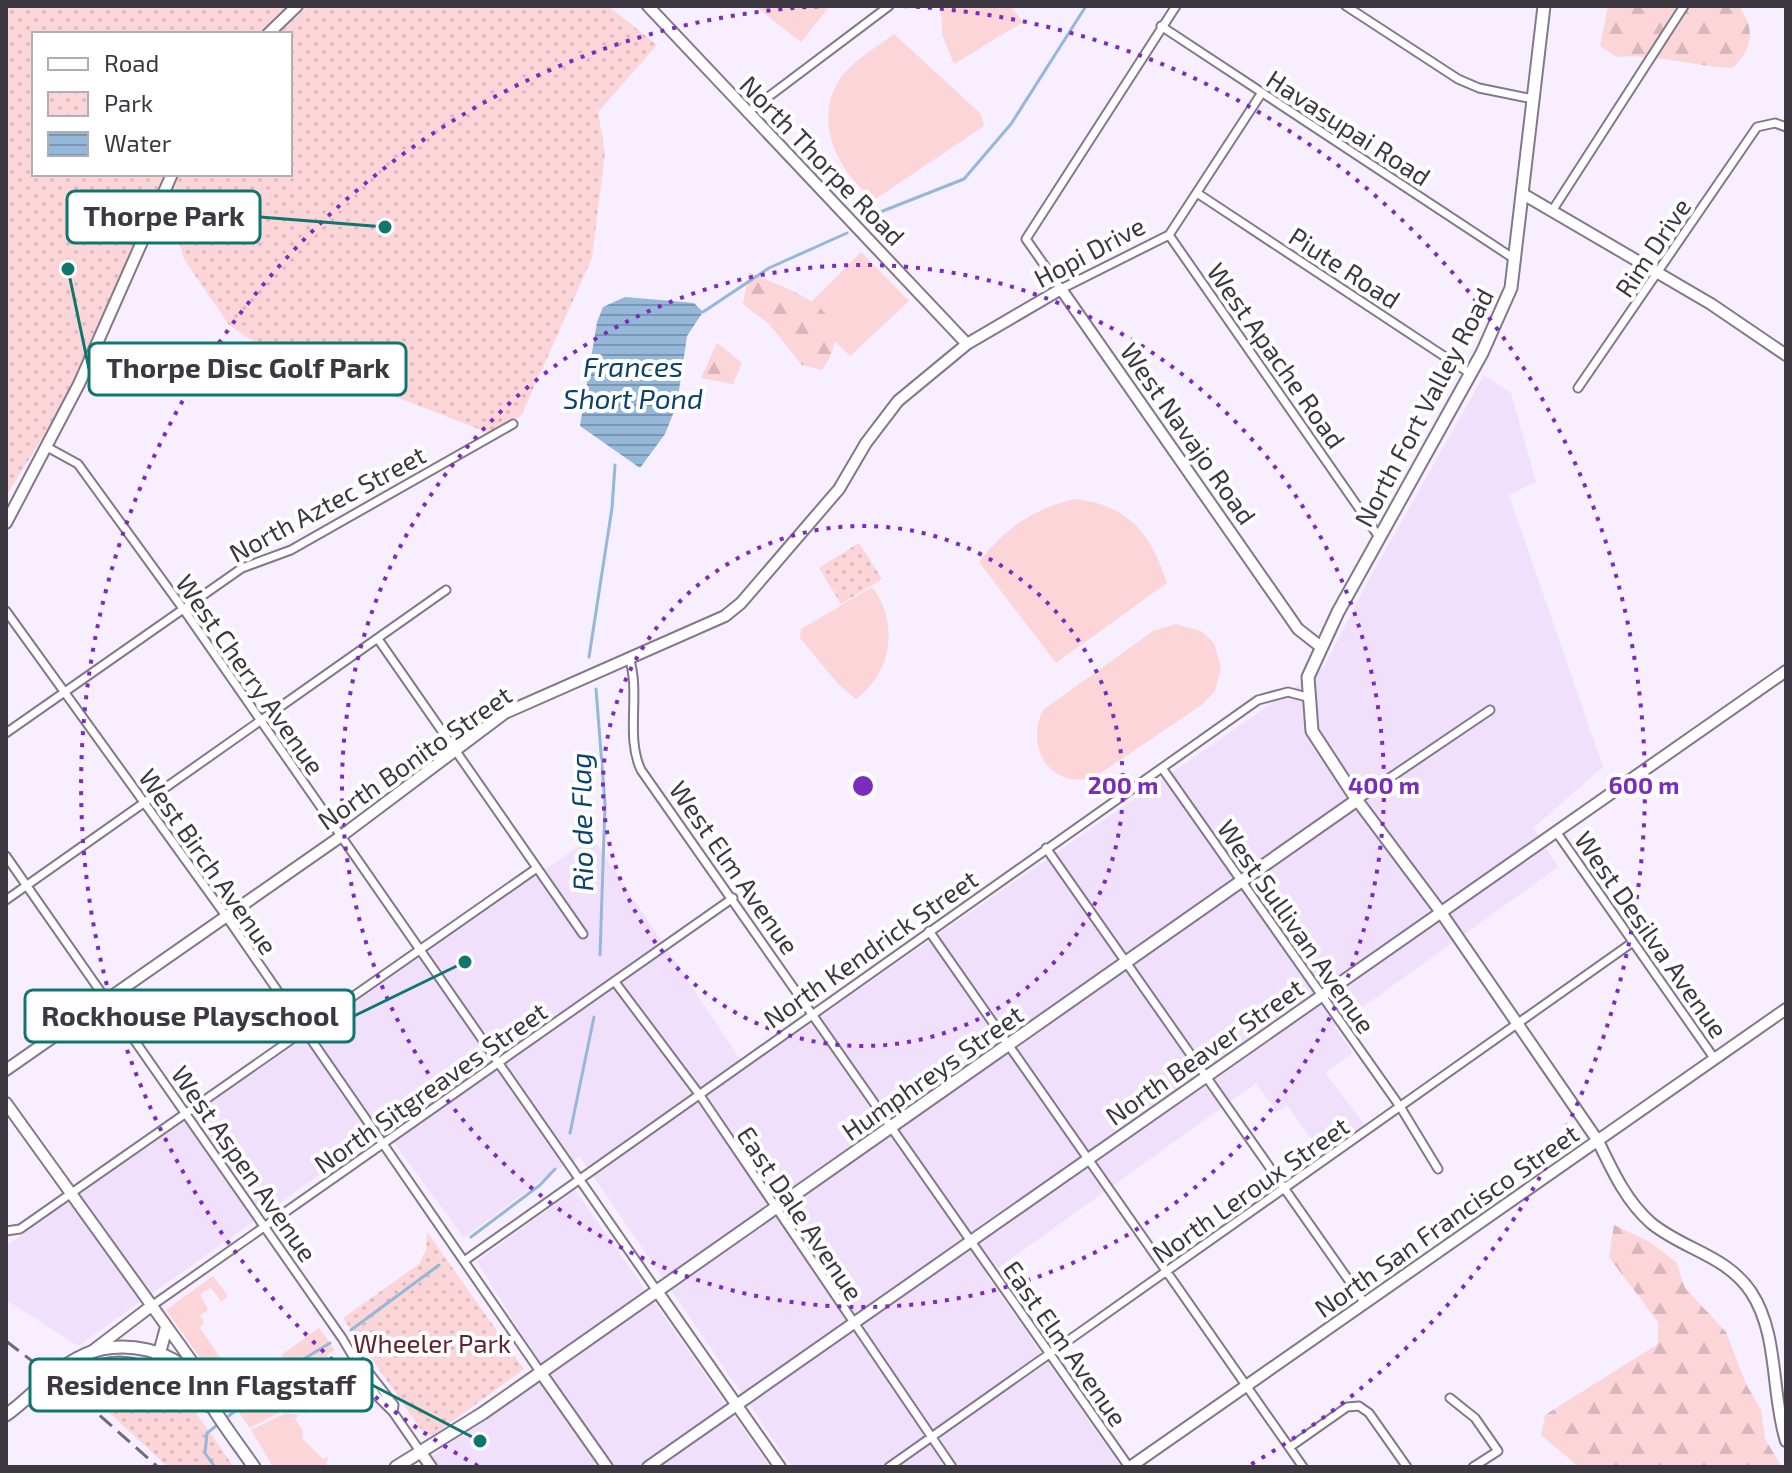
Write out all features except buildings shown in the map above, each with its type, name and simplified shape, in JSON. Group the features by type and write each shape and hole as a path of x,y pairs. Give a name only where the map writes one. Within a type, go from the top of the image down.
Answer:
{"main road":[{"name":"North Fort Valley Road","path":"1357,800 1318,745 1307,697 1308,677 1379,537 1471,374 1501,313 1516,260 1544,6"},
{"name":"Humphreys Street","path":"396,1467 422,1454 541,1373 1357,800"},
{"path":"155,1369 166,1329"},
{"path":"6,1415 30,1399 41,1383 91,1352 134,1347 160,1354 181,1366 206,1389 213,1408 254,1467"},
{"path":"30,1399 48,1396 101,1365 124,1363 155,1369 213,1408"}],"street":[{"path":"270,32 297,6"},
{"name":"North Thorpe Road","path":"648,6 967,344"},
{"path":"746,113 889,6"},
{"path":"1161,26 1176,6"},
{"path":"1346,6 1458,79 1479,88 1533,99"},
{"path":"1552,211 1684,6"},
{"name":"Havasupai Road","path":"1161,26 1516,260"},
{"name":"West Navajo Road","path":"1161,26 1026,239 1298,629 1321,647"},
{"name":"Hopi Drive","path":"967,344 1061,289 1169,235 1261,94"},
{"name":"Rim Drive","path":"1578,388 1757,127 1775,123 1786,127"},
{"path":"6,523 110,319 171,176"},
{"name":"Piute Road","path":"1197,193 1471,374"},
{"path":"1523,194 1659,273 1786,355"},
{"name":"West Apache Road","path":"1169,235 1379,537"},
{"name":"North Bonito Street","path":"6,1070 340,837 505,713 725,616 741,603 839,489 892,407 967,344"},
{"name":"North Aztec Street","path":"6,733 242,568 291,550 513,424"},
{"name":"West Cherry Avenue","path":"47,447 78,464 184,610 657,1291"},
{"path":"6,900 145,806 446,590"},
{"name":"West Birch Avenue","path":"6,611 226,916 303,1032 541,1373"},
{"path":"378,639 583,934"},
{"name":"West Elm Avenue","path":"629,657 636,684 634,755 970,1241"},
{"name":"North Beaver Street","path":"648,1467 1786,671"},
{"name":"North Kendrick Street","path":"464,1261 1258,700 1288,692 1307,697"},
{"name":"Humphreys Street","path":"1357,800 1490,710"},
{"name":"West Sullivan Avenue","path":"1162,768 1401,1108 1438,1169"},
{"path":"1357,800 1440,911 1598,1141 1615,1177 1651,1223 1723,1262 1751,1292 1765,1318 1779,1420 1786,1441"},
{"name":"West Desilva Avenue","path":"1557,833 1714,1058"},
{"path":"1046,848 1364,1302"},
{"name":"West Aspen Avenue","path":"6,856 353,1354 373,1373 394,1405 393,1412 422,1454"},
{"path":"6,1231 20,1229 537,868"},
{"name":"North Sitgreaves Street","path":"150,1307 383,1147 733,898"},
{"path":"929,931 1303,1467"},
{"name":"North Leroux Street","path":"889,1467 1633,942"},
{"name":"East Dale Avenue","path":"615,982 699,1094 774,1210 952,1467"},
{"name":"North San Francisco Street","path":"1130,1467 1786,1009"},
{"path":"6,1103 193,1363 206,1389"},
{"name":"East Elm Avenue","path":"970,1241 1130,1467"},
{"path":"657,1291 780,1467"},
{"path":"91,1352 150,1307"},
{"path":"541,1373 607,1467"},
{"path":"1450,1398 1475,1418 1498,1451 1473,1467"},
{"path":"1290,1447 1347,1407 1359,1406 1369,1413 1407,1467"},
{"path":"422,1454 431,1467"}],"shaded area":[{"path":"1484,375 1511,393 1536,482 1509,495 1603,767 1533,828 1558,867 1335,1027 1353,1053 1325,1073 1365,1125 1323,1155 1287,1105 1277,1112 1256,1083 987,1276 1121,1467 792,1467 580,1157 545,1177 464,1238 384,1129 78,1346 6,1300 6,1246 592,837 746,1068 1324,667 1368,581"},
{"path":"575,1190 770,1467 417,1467 546,1374 477,1261"}],"green space":[{"path":"6,6 296,6 272,32 32,32 32,176 171,176 89,363 6,496"},
{"path":"308,6 608,6 657,45 598,112 605,153 592,258 521,416 489,433 373,388 310,379 229,325 184,259 166,197 175,176 292,176 292,32 280,32"},
{"path":"755,6 830,6 801,42"},
{"path":"941,6 1010,6 1023,22 954,64 942,34"},
{"path":"1608,6 1739,6 1750,31 1748,46 1733,68 1646,57 1617,57 1600,46"},
{"path":"894,34 981,114 984,126 874,200 841,162 829,131 828,115 831,98 843,75"},
{"path":"861,252 909,301 850,356 810,317 810,303"},
{"path":"749,272 802,296 829,318 835,332 833,349 822,370 802,365 769,324 743,304"},
{"path":"717,343 742,363 733,384 701,378"},
{"path":"1075,499 1110,508 1135,525 1153,550 1167,583 1056,663 979,562 999,539 1033,514"},
{"path":"859,543 882,579 841,604 819,568"},
{"path":"872,587 886,615 888,646 878,675 856,699 839,685 800,638 801,629"},
{"path":"1176,624 1201,631 1214,643 1221,668 1215,691 1203,704 1095,777 1079,780 1054,772 1045,763 1037,738 1043,710 1153,631"},
{"path":"1614,1225 1650,1242 1676,1262 1685,1288 1726,1332 1746,1384 1761,1410 1765,1439 1782,1467 1579,1467 1541,1435 1545,1415 1658,1344 1658,1322 1609,1257"},
{"name":"Wheeler Park","path":"427,1232 524,1369 432,1436 423,1432 343,1318 419,1264 426,1250"},
{"path":"213,1276 228,1296 221,1301 211,1288 200,1294 208,1310 200,1315 204,1323 200,1328 233,1376 240,1372 245,1379 273,1359 310,1410 306,1413 284,1410 250,1428 166,1310"},
{"path":"319,1328 335,1350 327,1355 329,1359 319,1365 315,1363 317,1367 298,1380 281,1355"},
{"path":"109,1373 133,1375 170,1389 197,1415 234,1467 168,1467 79,1385"},
{"path":"286,1413 299,1415 295,1419 303,1431 302,1438 323,1459 328,1457 326,1467 273,1467 251,1430"}],"water":[{"name":"Frances Short Pond","path":"625,297 694,303 703,312 687,336 677,404 665,434 640,468 580,426 597,322 603,307"}],"waterway":[{"name":"Rio de Flag","path":"865,218 964,179 1011,124 1086,6"},
{"name":"Rio de Flag","path":"703,312 769,268 847,233"},
{"name":"Rio de Flag","path":"589,657 612,508 615,465"},
{"name":"Rio de Flag","path":"596,689 605,804 600,955"},
{"name":"Rio de Flag","path":"570,1133 594,1017"},
{"name":"Rio de Flag","path":"471,1237 540,1185 555,1169"},
{"name":"Rio de Flag","path":"351,1330 439,1265"},
{"name":"Rio de Flag","path":"215,1467 205,1453 207,1433 294,1365 330,1343"}],"railway":[{"path":"6,1341 80,1398 158,1467"}],"place":[{"name":"Thorpe Park","path":"385,227"},
{"name":"Thorpe Disc Golf Park","path":"68,269"},
{"name":"Rockhouse Playschool","path":"465,962"},
{"name":"Residence Inn Flagstaff","path":"480,1441"}]}
